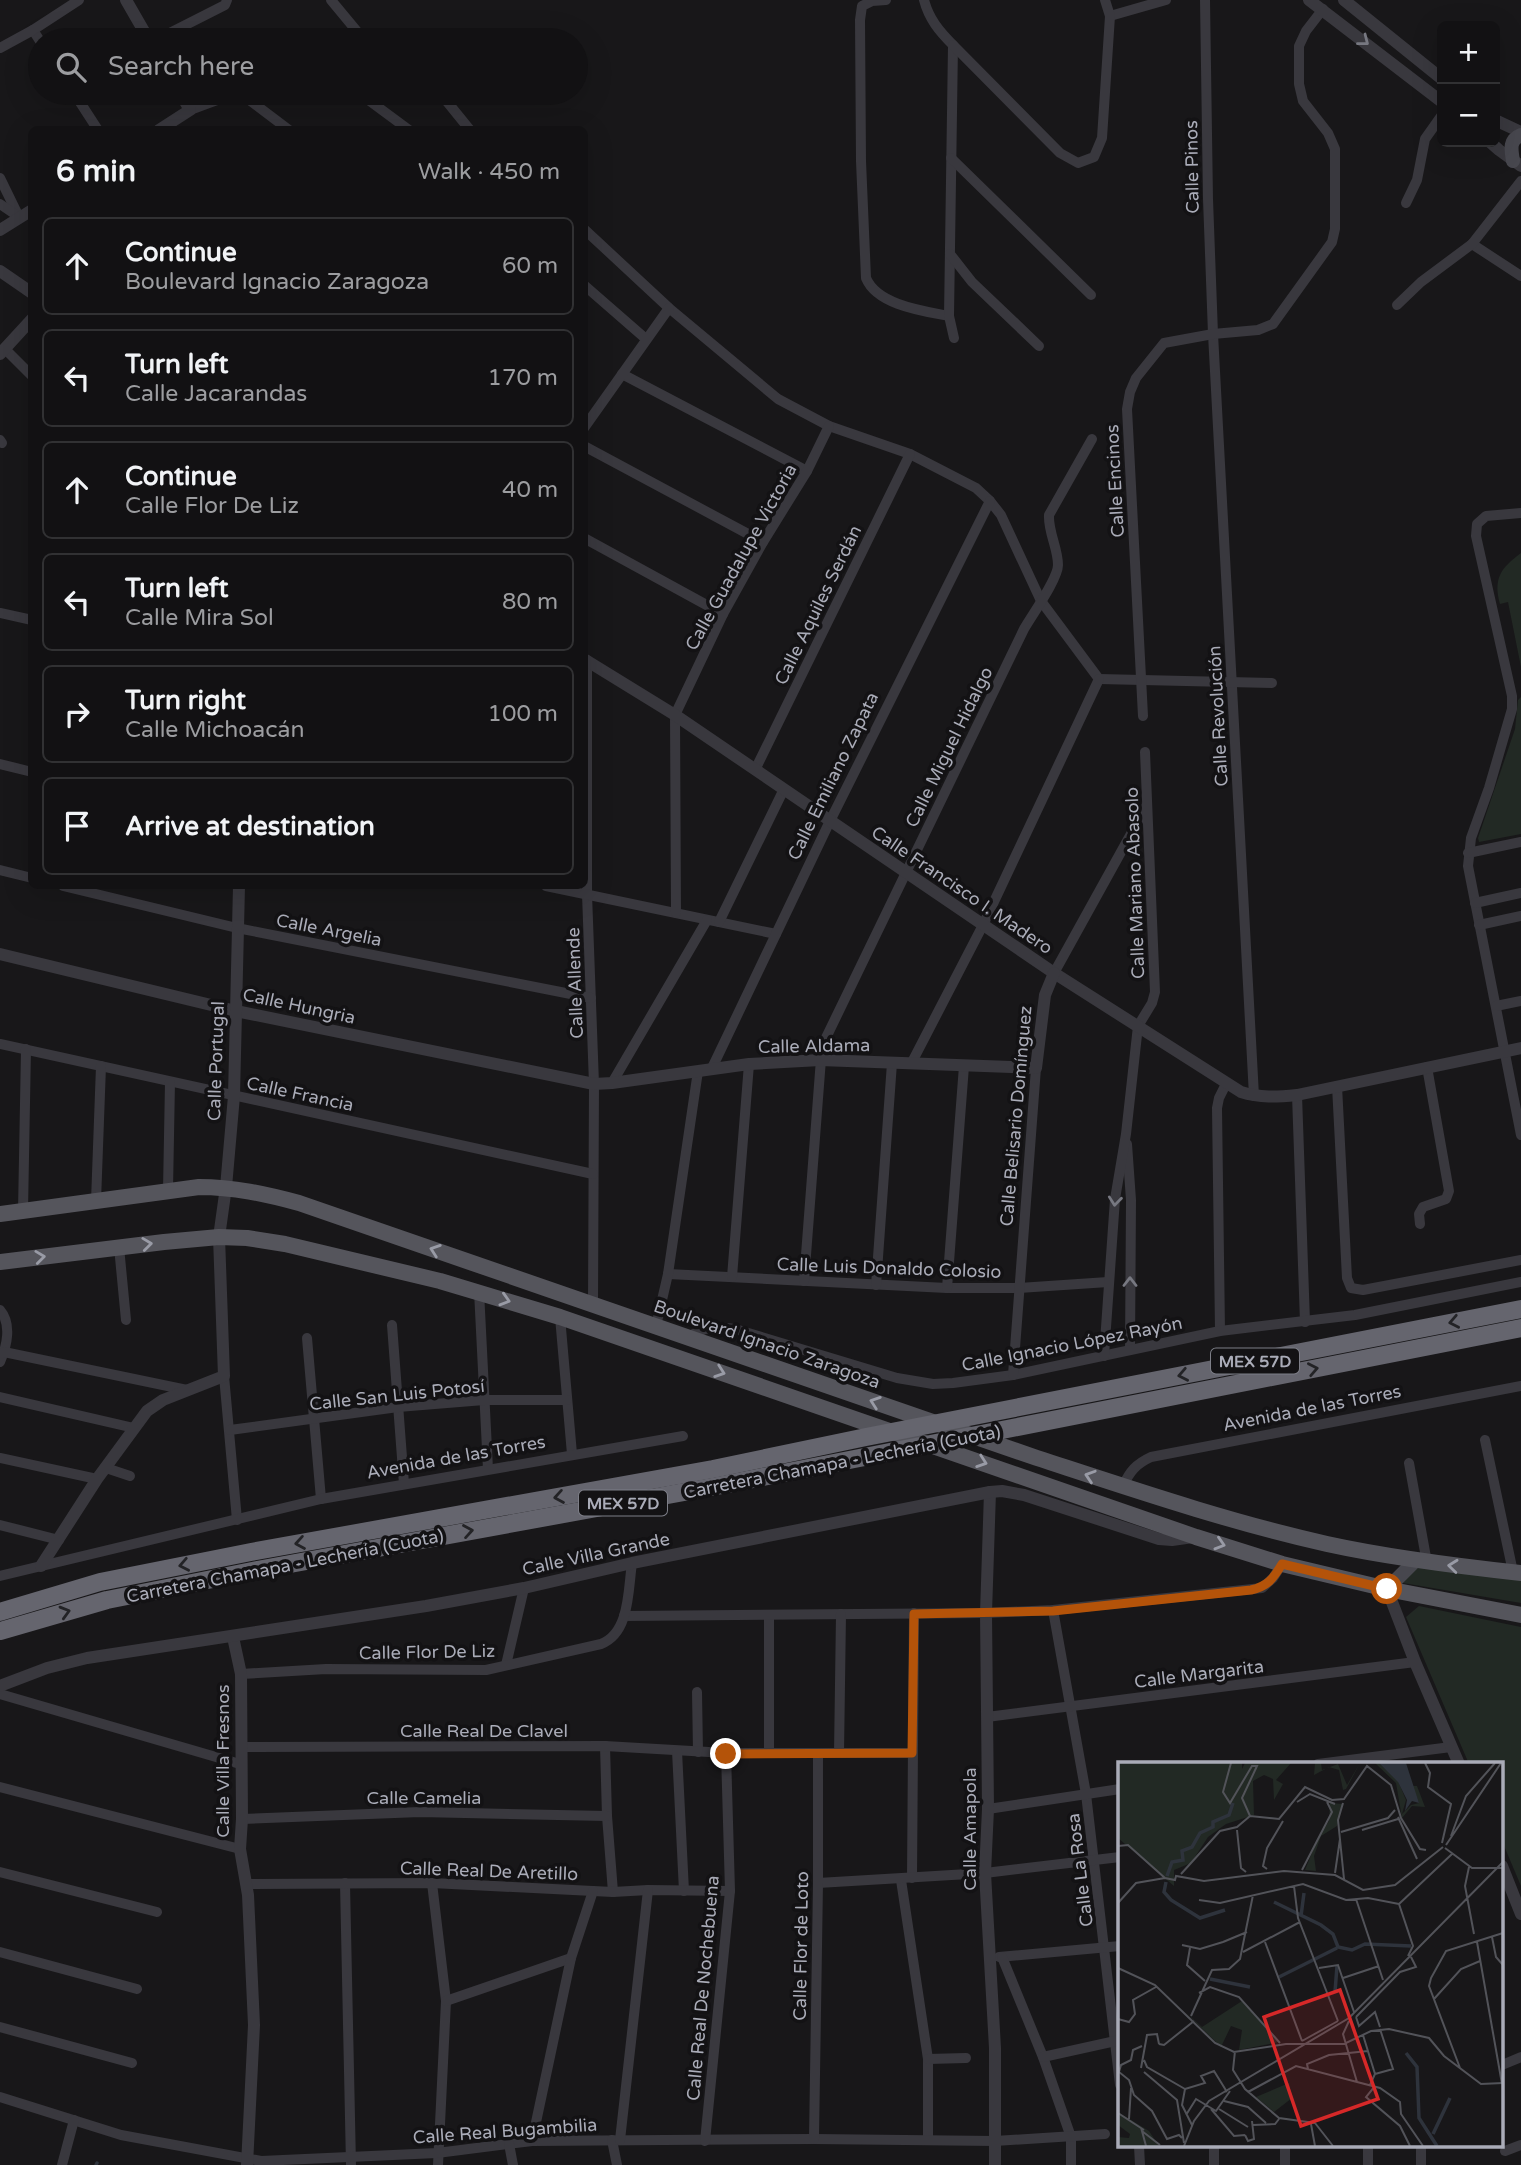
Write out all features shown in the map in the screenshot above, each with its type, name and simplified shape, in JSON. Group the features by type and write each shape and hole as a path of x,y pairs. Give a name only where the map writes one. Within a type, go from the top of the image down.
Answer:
{"highway":[{"name":"Carretera Chamapa - Lechería (Cuota)","path":"0,1612 100,1583 251,1552 713,1469 1521,1309"},
{"name":"Carretera Chamapa - Lechería (Cuota)","path":"0,1632 107,1600 257,1570 717,1486 1521,1328"}],"main road":[{"path":"1517,163 1511,143 1521,133"},
{"name":"Boulevard Ignacio Zaragoza","path":"0,1214 200,1186 258,1192 299,1203 1123,1486 1289,1535 1421,1562 1517,1572"},
{"path":"0,1262 219,1237 285,1244 479,1292 560,1317 1282,1564 1387,1589 1521,1615"},
{"path":"1387,1589 1421,1562"}],"street":[{"path":"36,28 79,0"},
{"path":"126,0 142,28"},
{"path":"180,28 225,5 227,0"},
{"path":"331,0 350,28"},
{"path":"886,0 872,1 862,6 860,20 861,161 866,278 869,287 903,307 949,316"},
{"path":"924,0 937,28 953,45 1060,153 1078,163 1094,157 1102,138 1110,16 1105,0"},
{"path":"1110,16 1166,0"},
{"name":"Calle Pinos","path":"1205,0 1213,334"},
{"path":"1310,0 1437,98"},
{"path":"1344,0 1437,75"},
{"name":"Calle Encinos","path":"1140,678 1128,409 1130,392 1136,378 1164,343 1176,339 1258,330 1273,324 1329,248 1334,236 1335,149 1328,133 1303,101 1299,84 1299,46 1306,31 1323,9"},
{"path":"0,48 28,33"},
{"path":"953,45 949,316 954,338"},
{"path":"82,105 95,126"},
{"path":"187,105 190,110"},
{"path":"168,126 190,110 204,105"},
{"path":"255,105 283,126"},
{"path":"375,105 404,126"},
{"path":"449,105 467,126"},
{"path":"1500,122 1521,133"},
{"path":"1406,203 1417,180 1425,139 1437,123"},
{"path":"1496,147 1517,163"},
{"path":"951,158 1091,295"},
{"path":"0,178 19,217"},
{"path":"1397,305 1421,282 1472,244 1521,181"},
{"path":"0,204 19,217"},
{"path":"0,230 28,212"},
{"path":"588,233 669,307 778,399 829,426 910,454 959,478 990,500 1009,528 1041,601 1099,679"},
{"path":"1472,244 1521,276"},
{"path":"950,254 972,282 1040,346"},
{"path":"0,271 28,290"},
{"path":"588,288 646,339"},
{"path":"588,422 669,307"},
{"path":"28,323 3,351 28,373"},
{"name":"Calle Revolución","path":"1213,334 1254,1096"},
{"path":"622,374 807,471"},
{"name":"Calle Guadalupe Victoria","path":"676,913 675,715 723,614 807,471 829,426"},
{"name":"Calle Miguel Hidalgo","path":"804,1281 820,1060 827,1032 1024,629 1056,573 1058,565 1049,515 1091,439"},
{"path":"588,448 763,542"},
{"name":"Calle Aquiles Serdán","path":"755,770 910,454"},
{"name":"Calle Emiliano Zapata","path":"712,1068 830,821 990,500"},
{"path":"1521,513 1486,516 1477,523 1476,536 1512,696 1512,709 1468,853 1479,925 1521,1135"},
{"path":"588,540 723,614"},
{"path":"0,613 28,619"},
{"name":"Calle Francisco I. Madero","path":"588,661 675,715 1054,973 1226,1084 1254,1096 1297,1095 1521,1048"},
{"path":"1140,678 1143,716"},
{"path":"1099,679 1272,683"},
{"path":"911,1064 983,925 1099,679"},
{"name":"Calle Mariano Abasolo","path":"1104,1356 1115,1199 1126,1134 1138,1026 1152,1003 1155,992 1145,752"},
{"path":"0,764 28,771"},
{"path":"719,922 784,789"},
{"name":"Calle Belisario Domínguez","path":"1013,1375 1035,1068 1045,995 1054,973 1148,803"},
{"path":"1468,853 1521,842"},
{"path":"0,870 28,877"},
{"name":"Calle Argelia","path":"87,889 591,998"},
{"name":"Calle Portugal","path":"219,1237 234,1096 239,889"},
{"path":"237,923 245,889"},
{"path":"562,889 776,934"},
{"name":"Calle Allende","path":"587,889 594,1084 593,1304"},
{"path":"1475,903 1521,893"},
{"path":"1479,925 1521,916"},
{"path":"612,1083 707,920"},
{"name":"Calle Hungria","path":"0,954 236,1011 594,1084"},
{"path":"1496,1006 1521,1001"},
{"name":"Calle Francia","path":"0,1044 593,1174"},
{"path":"23,1211 26,1049"},
{"name":"Calle Aldama","path":"594,1084 749,1064 820,1060 1035,1068"},
{"path":"876,1284 892,1063"},
{"path":"732,1277 749,1064"},
{"path":"96,1201 101,1066"},
{"path":"947,1288 964,1066"},
{"path":"1420,1224 1419,1214 1423,1207 1446,1199 1449,1191 1427,1067"},
{"path":"656,1326 668,1274 698,1071"},
{"path":"168,1190 170,1082"},
{"path":"1220,1331 1217,1108 1226,1084"},
{"path":"1338,1086 1347,1278 1351,1288 1363,1290 1521,1260"},
{"path":"1297,1095 1305,1322 1356,1315 1521,1282"},
{"name":"Calle Mariano Abasolo","path":"1126,1134 1131,1200 1130,1350"},
{"path":"219,1237 224,1376 237,1520"},
{"path":"119,1247 126,1320"},
{"name":"Calle Luis Donaldo Colosio","path":"668,1274 947,1288 1019,1288 1108,1282"},
{"path":"479,1292 488,1469"},
{"path":"0,1310 7,1320 1,1356 188,1391"},
{"path":"560,1317 572,1454"},
{"name":"Calle Ignacio López Rayón","path":"687,1337 701,1329 719,1326 916,1382 953,1383 1013,1375 1220,1331 1305,1322"},
{"path":"393,1325 404,1484"},
{"path":"307,1338 321,1499"},
{"path":"41,1566 97,1479 147,1411 163,1400 224,1376"},
{"name":"Avenida de las Torres","path":"1123,1486 1129,1472 1137,1463 1151,1457 1521,1386"},
{"path":"0,1397 134,1428"},
{"name":"Calle San Luis Potosí","path":"230,1430 398,1407 484,1400 567,1400"},
{"name":"Avenida de las Torres","path":"0,1576 321,1499 683,1436"},
{"path":"1485,1440 1517,1572"},
{"path":"0,1458 97,1479"},
{"path":"1409,1464 1421,1562"},
{"path":"106,1468 130,1476"},
{"name":"Calle Villa Grande","path":"0,1686 47,1668 87,1658 233,1637 524,1588 632,1563 990,1492 1024,1495 1159,1539 1196,1536"},
{"name":"Calle Amapola","path":"990,1492 986,1613 988,1809 985,1873 996,1958 995,2165"},
{"path":"0,1525 59,1540"},
{"path":"632,1563 624,1616 1053,1611 1262,1588 1282,1564"},
{"path":"506,1665 524,1588"},
{"path":"1387,1589 1458,1762"},
{"name":"Calle La Rosa","path":"1053,1611 1086,1794 1118,2040"},
{"path":"839,1753 841,1614"},
{"path":"914,1614 912,1753 906,1879 928,2059 928,2140"},
{"path":"769,1615 769,1754"},
{"name":"Calle Flor De Liz","path":"241,1674 326,1669 486,1670 611,1640 620,1630 624,1616"},
{"name":"Calle Villa Fresnos","path":"233,1637 241,1674 240,1849 247,1884 254,2025 254,2162"},
{"name":"Calle Margarita","path":"987,1717 1415,1662"},
{"path":"697,1692 698,1752"},
{"path":"0,1693 240,1764"},
{"path":"605,1746 607,1816 614,1892"},
{"name":"Calle Real De Clavel","path":"242,1747 605,1746 726,1754 912,1753"},
{"path":"1334,1762 1451,1747"},
{"path":"677,1751 684,1891"},
{"name":"Calle Real De Nochebuena","path":"705,2141 730,1891 726,1754"},
{"name":"Calle Flor de Loto","path":"814,2139 818,1754"},
{"path":"0,1787 240,1849"},
{"path":"988,1809 1118,1789"},
{"name":"Calle Camelia","path":"242,1819 420,1812 607,1816"},
{"path":"818,1883 985,1873 1118,1857"},
{"path":"1504,1871 1521,1914"},
{"path":"0,1872 156,1912"},
{"path":"345,1883 351,2160"},
{"path":"432,1883 446,2001 438,2165"},
{"name":"Calle Real De Aretillo","path":"247,1884 432,1883 614,1892 730,1891"},
{"path":"617,2165 616,2140 648,1890"},
{"path":"532,2141 571,1958 593,1891"},
{"path":"1071,2165 1071,2137 1043,2057 996,1958 1118,1946"},
{"path":"0,1952 137,1989"},
{"path":"446,2001 571,1958"},
{"path":"0,2026 132,2063"},
{"path":"1043,2057 1118,2040"},
{"path":"1504,2064 1521,2057"},
{"path":"928,2059 966,2058"},
{"name":"Calle Real Bugambilia","path":"0,2097 121,2135 254,2162 351,2160 532,2141 995,2141 1105,2134"},
{"path":"62,2165 74,2120"},
{"path":"509,2144 513,2165"},
{"path":"1505,2151 1521,2145"}],"shaded area":[{"path":"1521,553 1521,667 1508,602 1500,604 1498,580 1508,564"},
{"path":"1521,697 1521,834 1479,842 1478,838 1515,729 1518,700"},
{"path":"1416,1566 1521,1579 1521,1603 1403,1583"},
{"path":"1419,1606 1521,1627 1521,1886 1504,1846 1504,1762 1468,1762 1406,1617"}],"route":[{"path":"726,1754 912,1753 914,1614 1053,1611 1251,1590 1262,1588 1282,1564 1387,1589"}]}
